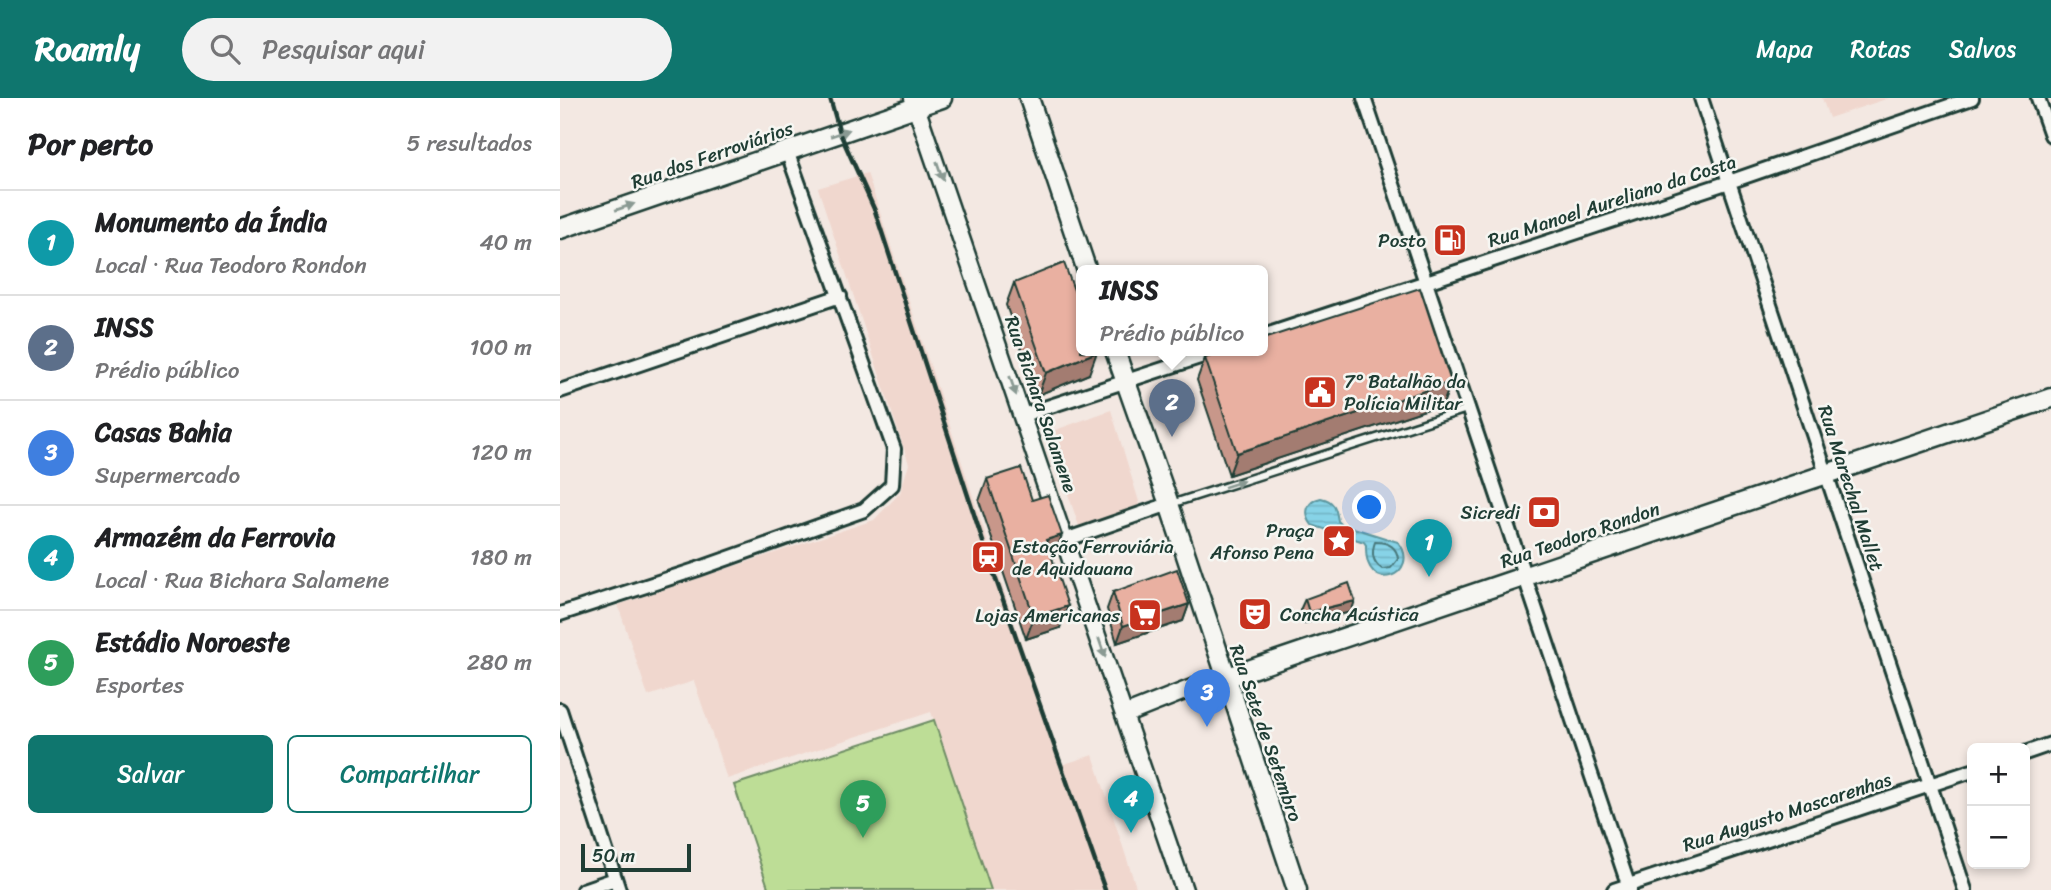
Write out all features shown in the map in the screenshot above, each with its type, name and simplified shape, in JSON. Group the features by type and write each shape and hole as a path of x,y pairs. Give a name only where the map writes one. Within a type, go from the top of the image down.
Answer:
{"main road":[{"path":"916,102 942,98"},
{"path":"1029,98 1085,265"},
{"name":"Rua dos Ferroviários","path":"560,229 787,151 916,102"},
{"name":"Rua Sete de Setembro","path":"1117,356 1169,504 1297,890"},
{"name":"Rua Teodoro Rondon","path":"1225,678 2051,398"}],"street":[{"path":"1364,98 1629,888"},
{"name":"Rua Marechal Mallet","path":"1701,98 1965,890"},
{"name":"Rua Manoel Aureliano da Costa","path":"1268,334 1729,182 1972,98"},
{"path":"2038,98 2051,135"},
{"name":"Rua Bichara Salamene","path":"916,102 1184,890"},
{"path":"560,614 864,510 892,485 894,449 787,151"},
{"path":"560,391 840,296"},
{"path":"1023,415 1203,356"},
{"path":"1065,540 1169,504"},
{"name":"Rua Teodoro Rondon","path":"1124,715 1202,684 1225,678"},
{"path":"560,710 617,885 583,890"},
{"path":"2030,751 2051,744"},
{"name":"Rua Augusto Mascarenhas","path":"1614,890 1629,888 1967,773"}],"lane":[{"path":"1169,504 1468,409"}],"shaded area":[{"path":"1822,98 1889,98 1829,118"},
{"path":"867,173 1061,765 1093,755 1137,890 991,890 931,712 727,779 694,681 648,696 618,605 874,520 900,493 909,464 818,188"},
{"path":"1111,410 1140,505 1079,526 1047,433"}],"green space":[{"path":"934,720 991,890 769,890 734,785"}],"water":[{"path":"1321,498 1332,503 1341,524 1398,542 1404,553 1404,563 1399,571 1391,576 1374,572 1368,562 1364,542 1312,525 1308,508 1312,502"}],"building":[{"path":"1064,263 1076,295 1076,356 1087,356 1046,373 1014,283"},
{"name":"7° Batalhão da Polícia Militar","path":"1420,288 1451,382 1237,453 1205,358 1268,356 1268,337"},
{"path":"1021,468 1032,500 1048,495 1062,535 1046,540 1068,606 1034,617 987,479"},
{"path":"1177,569 1189,604 1123,626 1113,592"},
{"path":"1349,583 1355,601 1309,612 1305,599"}],"railway":[{"path":"830,98 840,133 875,211 988,557 1105,890"}],"place":[{"name":"Posto","path":"1450,240"},
{"name":"7° Batalhão da Polícia Militar","path":"1320,392"},
{"name":"INSS","path":"1172,437"},
{"name":"Sicredi","path":"1544,512"},
{"name":"Praça Afonso Pena","path":"1339,541"},
{"name":"Estação Ferroviária de Aquidauana","path":"988,557"},
{"name":"Monumento da Índia","path":"1429,577"},
{"name":"Concha Acústica","path":"1255,614"},
{"name":"Lojas Americanas","path":"1145,615"},
{"name":"Casas Bahia","path":"1207,727"},
{"name":"Armazém da Ferrovia","path":"1131,833"},
{"name":"Estádio Noroeste","path":"863,838"}]}
